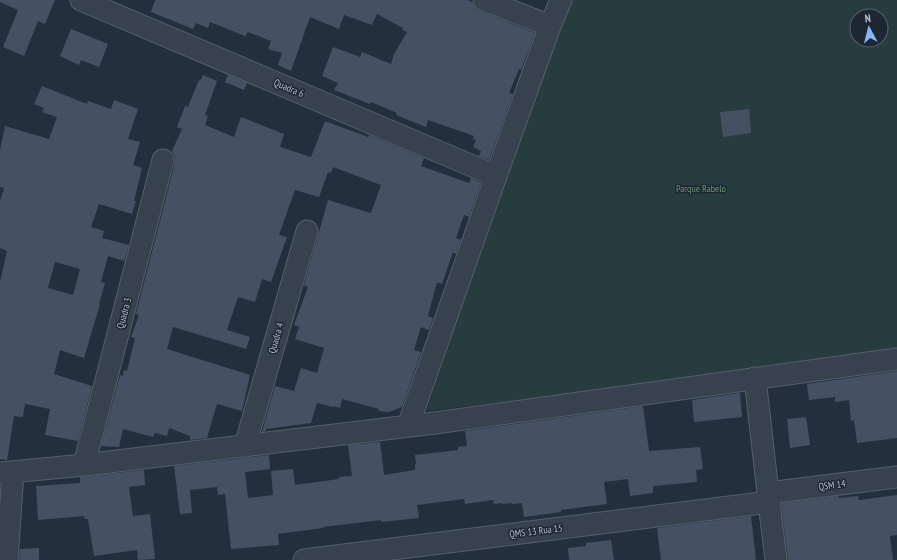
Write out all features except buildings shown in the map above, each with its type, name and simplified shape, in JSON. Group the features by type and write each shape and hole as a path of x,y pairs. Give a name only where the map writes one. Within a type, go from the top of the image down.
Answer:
{"street":[{"name":"Quadra 6","path":"81,0 496,176"},
{"path":"484,0 550,26"},
{"path":"408,426 496,176 550,26 561,0"},
{"name":"Quadra 3","path":"84,465 164,160"},
{"name":"Quadra 4","path":"245,446 307,231"},
{"path":"7,560 7,473 408,426 897,359"},
{"path":"755,378 776,560"},
{"name":"QSM 14","path":"768,497 897,477"},
{"name":"QMS 13 Rua 15","path":"304,560 768,497"}],"green space":[{"name":"Parque Rabelo","path":"569,0 897,0 897,355 427,411 501,186"}]}
